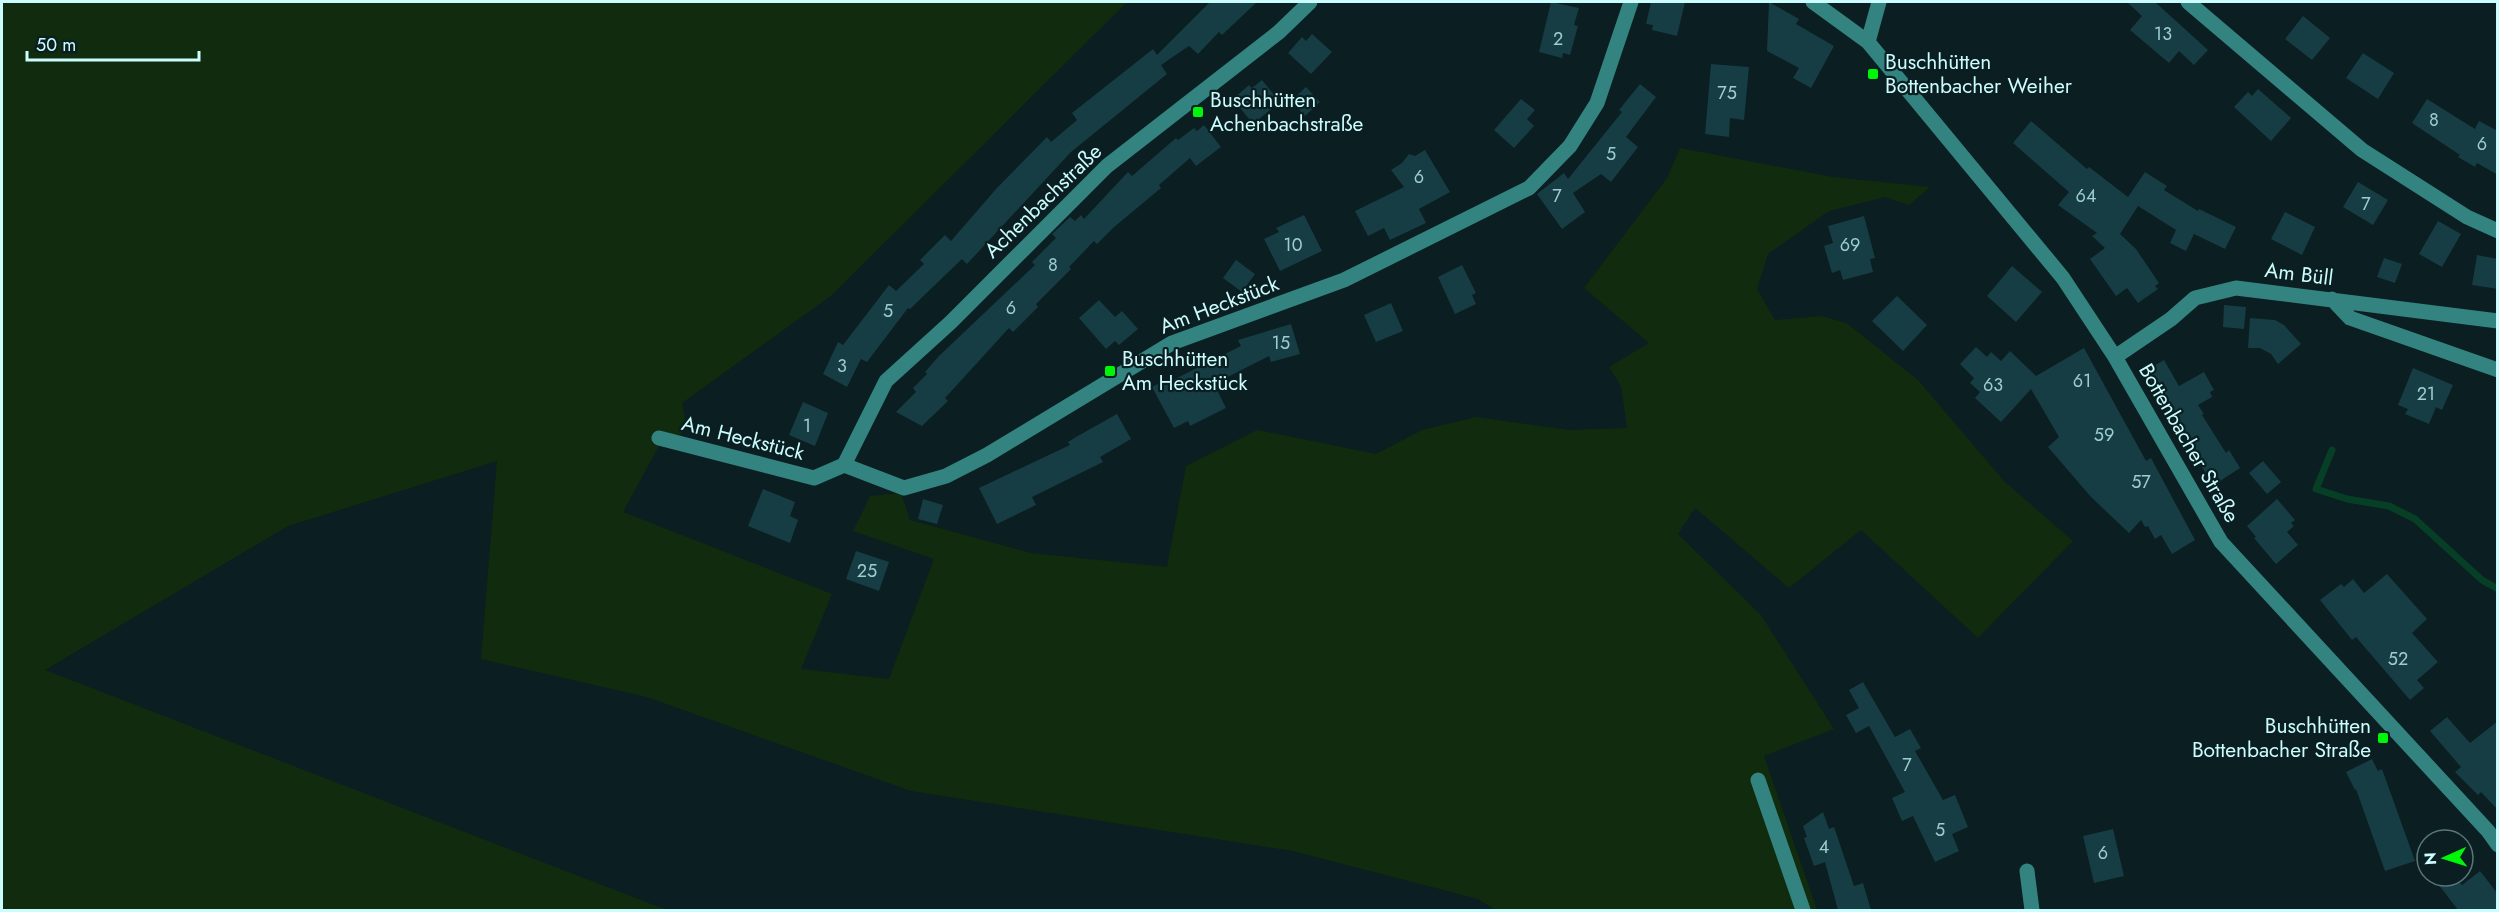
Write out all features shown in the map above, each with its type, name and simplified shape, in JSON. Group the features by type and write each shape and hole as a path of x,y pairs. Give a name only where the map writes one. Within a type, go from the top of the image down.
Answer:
{"street":[{"name":"Achenbachstraße","path":"844,465 886,381 951,322 1107,166 1279,32 1310,2"},
{"name":"Am Heckstück","path":"659,438 814,478 844,465 904,488 946,476 987,455 1172,343 1344,280 1529,188 1570,146 1597,103 1631,2"},
{"name":"Bottenbacher Straße","path":"1813,2 1868,42 2063,278 2115,357 2221,542 2406,741 2498,845"},
{"path":"1868,42 1880,2"},
{"path":"2188,2 2362,150 2467,217 2498,231"},
{"name":"Am Büll","path":"2115,357 2171,319 2195,298 2236,288 2498,321"},
{"path":"2332,299 2350,318 2498,370"},
{"path":"1758,780 1803,910"},
{"path":"2027,871 2032,910"}],"green space":[{"path":"2,2 1127,2 832,295 682,403 687,430 659,446 623,512 832,594 801,669 889,679 934,559 853,531 870,496 901,493 910,520 1031,553 1167,567 1186,466 1257,430 1376,454 1422,430 1476,417 1570,430 1627,428 1621,386 1609,367 1649,343 1584,288 1667,178 1680,148 1833,177 1930,187 1909,205 1885,197 1829,211 1768,254 1757,289 1775,320 1823,316 1848,324 1918,380 2004,481 2073,541 1978,638 1861,530 1789,588 1695,508 1678,534 1761,615 1834,729 1764,756 1817,910 1495,910 1478,899 1293,851 911,791 647,697 481,659 497,461 288,526 45,670 667,910 2,910"}],"building":[{"path":"1210,2 1257,2 1222,35 1219,32 1198,54 1189,46 1161,65 1167,74 1071,152 967,264 962,259 910,309 908,308 867,362 861,359 847,387 823,374 838,342 843,345 889,285 896,291 924,264 920,260 945,235 951,241 996,189 1047,137 1051,142 1077,120 1072,113 1153,49 1157,55"},
{"path":"1551,2 1579,8 1574,25 1578,26 1570,55 1563,53 1562,58 1539,52"},
{"path":"1651,2 1685,2 1677,36 1652,30 1653,25 1646,24"},
{"path":"1769,2 1799,19 1796,24 1834,46 1811,88 1793,78 1799,68 1767,51"},
{"path":"2127,2 2155,2 2208,50 2194,65 2179,51 2169,63 2130,30 2142,16"},
{"path":"2303,16 2330,38 2312,60 2285,39"},
{"path":"1312,34 1332,52 1311,74 1288,53 1302,37 1306,41"},
{"path":"2363,53 2394,73 2378,99 2346,78"},
{"path":"1711,64 1749,67 1744,120 1730,118 1729,137 1705,134"},
{"path":"1262,80 1280,102 1253,124 1233,99 1249,85 1252,88"},
{"path":"1640,84 1656,97 1626,137 1638,147 1611,182 1601,174 1573,193 1585,212 1562,229 1537,194 1564,173 1568,179 1622,112 1619,110"},
{"path":"1306,87 1320,102 1305,116 1291,101"},
{"path":"2258,89 2291,118 2271,141 2234,107 2248,92 2252,96"},
{"path":"1521,99 1535,110 1527,119 1534,126 1514,148 1494,130"},
{"path":"2427,99 2475,129 2479,121 2498,131 2498,175 2477,163 2475,167 2458,157 2460,155 2412,123"},
{"path":"2031,121 2087,169 2089,167 2128,197 2145,172 2167,186 2164,190 2198,211 2199,209 2236,227 2225,249 2194,234 2186,251 2170,243 2176,230 2138,206 2120,234 2136,249 2159,283 2155,286 2158,289 2138,303 2127,288 2116,296 2090,259 2105,248 2092,236 2097,233 2058,205 2069,192 2013,143"},
{"path":"1204,125 1221,147 1196,166 1190,158 1159,185 1161,188 1097,244 1094,241 1069,267 1071,269 1036,304 1038,307 1013,332 1009,328 945,398 948,401 922,426 896,412 916,392 913,388 927,374 925,372 939,356 1035,265 1032,262 1056,238 1052,234 1070,217 1075,221 1081,215 1084,219 1128,172 1132,176 1176,138 1178,140 1194,128 1197,131"},
{"path":"1425,150 1450,192 1419,209 1426,223 1390,240 1384,228 1368,236 1355,211 1404,187 1391,170 1402,163 1409,154 1415,156"},
{"path":"2358,182 2388,200 2373,225 2343,207"},
{"path":"2285,212 2315,227 2302,255 2271,239"},
{"path":"1304,215 1322,251 1280,271 1264,239 1279,232 1276,228"},
{"path":"1864,216 1875,258 1870,259 1873,272 1843,280 1840,270 1832,273 1824,246 1833,243 1828,226"},
{"path":"2438,221 2461,234 2442,267 2419,254"},
{"path":"2477,255 2498,259 2498,289 2472,285"},
{"path":"2384,258 2402,264 2395,283 2377,277"},
{"path":"1236,260 1255,274 1242,292 1223,278"},
{"path":"1462,265 1476,293 1472,295 1476,304 1455,314 1438,277"},
{"path":"2012,266 2042,292 2016,322 1987,296"},
{"path":"1897,296 1927,325 1903,351 1872,321"},
{"path":"1099,300 1115,317 1122,311 1138,329 1119,345 1115,341 1106,349 1079,318"},
{"path":"1391,303 1403,331 1376,342 1364,315"},
{"path":"2224,305 2246,307 2244,329 2223,327"},
{"path":"2250,318 2275,320 2284,325 2301,344 2278,364 2271,354 2260,348 2248,348"},
{"path":"1291,324 1300,354 1271,362 1269,356 1214,384 1226,408 1190,426 1188,421 1174,428 1152,387 1167,379 1169,382 1241,346 1238,340"},
{"path":"1976,347 1987,357 1991,352 2001,361 2010,351 2036,376 2084,348 2146,461 2151,458 2195,540 2172,554 2161,535 2155,539 2148,526 2145,527 2141,520 2129,533 2091,497 2048,447 2059,437 2031,389 2001,422 1975,398 1980,392 1970,383 1974,378 1960,364"},
{"path":"2164,360 2179,386 2204,372 2214,390 2210,392 2212,397 2198,405 2226,453 2229,450 2240,468 2214,485 2196,458 2199,456 2178,429 2145,371"},
{"path":"2413,368 2453,385 2442,410 2436,407 2429,424 2405,414 2408,409 2398,405"},
{"path":"803,402 828,413 815,446 789,435"},
{"path":"1117,414 1131,439 1100,457 1103,462 1032,497 1036,505 997,524 979,488 1070,445 1068,442"},
{"path":"2263,461 2281,482 2267,494 2249,473"},
{"path":"763,489 795,502 790,516 798,520 790,543 748,526"},
{"path":"923,499 943,505 937,524 918,519"},
{"path":"2277,499 2295,520 2291,523 2294,526 2287,532 2298,545 2276,564 2247,526"},
{"path":"856,551 889,562 879,591 846,579"},
{"path":"2387,574 2427,619 2412,633 2438,662 2417,680 2424,688 2410,700 2356,637 2352,640 2320,600 2341,584 2344,587 2353,579 2364,593"},
{"path":"1863,682 1895,737 1910,729 1921,748 1915,751 1943,800 1955,795 1968,827 1952,834 1959,851 1935,862 1913,816 1902,821 1892,798 1905,792 1869,726 1856,733 1846,715 1859,708 1849,690"},
{"path":"2447,717 2470,743 2498,721 2498,810 2481,792 2478,795 2455,772 2461,767 2430,731"},
{"path":"2372,759 2378,771 2382,769 2415,861 2385,871 2356,789 2346,772"},
{"path":"1823,812 1829,829 1834,827 1854,886 1863,883 1871,910 1838,910 1825,862 1814,866 1804,838 1807,837 1803,826"},
{"path":"2113,829 2124,876 2094,883 2083,836"},
{"path":"2480,871 2498,894 2498,910 2458,910 2441,888 2475,888 2475,875"}],"waterway":[{"path":"2332,450 2316,489 2347,499 2389,506 2415,519 2482,580 2498,589"}],"place":[{"name":"Buschhütten Bottenbacher Weiher","path":"1873,74"},
{"name":"Buschhütten Achenbachstraße","path":"1198,112"},
{"name":"Buschhütten Am Heckstück","path":"1110,371"},
{"name":"Buschhütten Bottenbacher Straße","path":"2383,738"}]}
